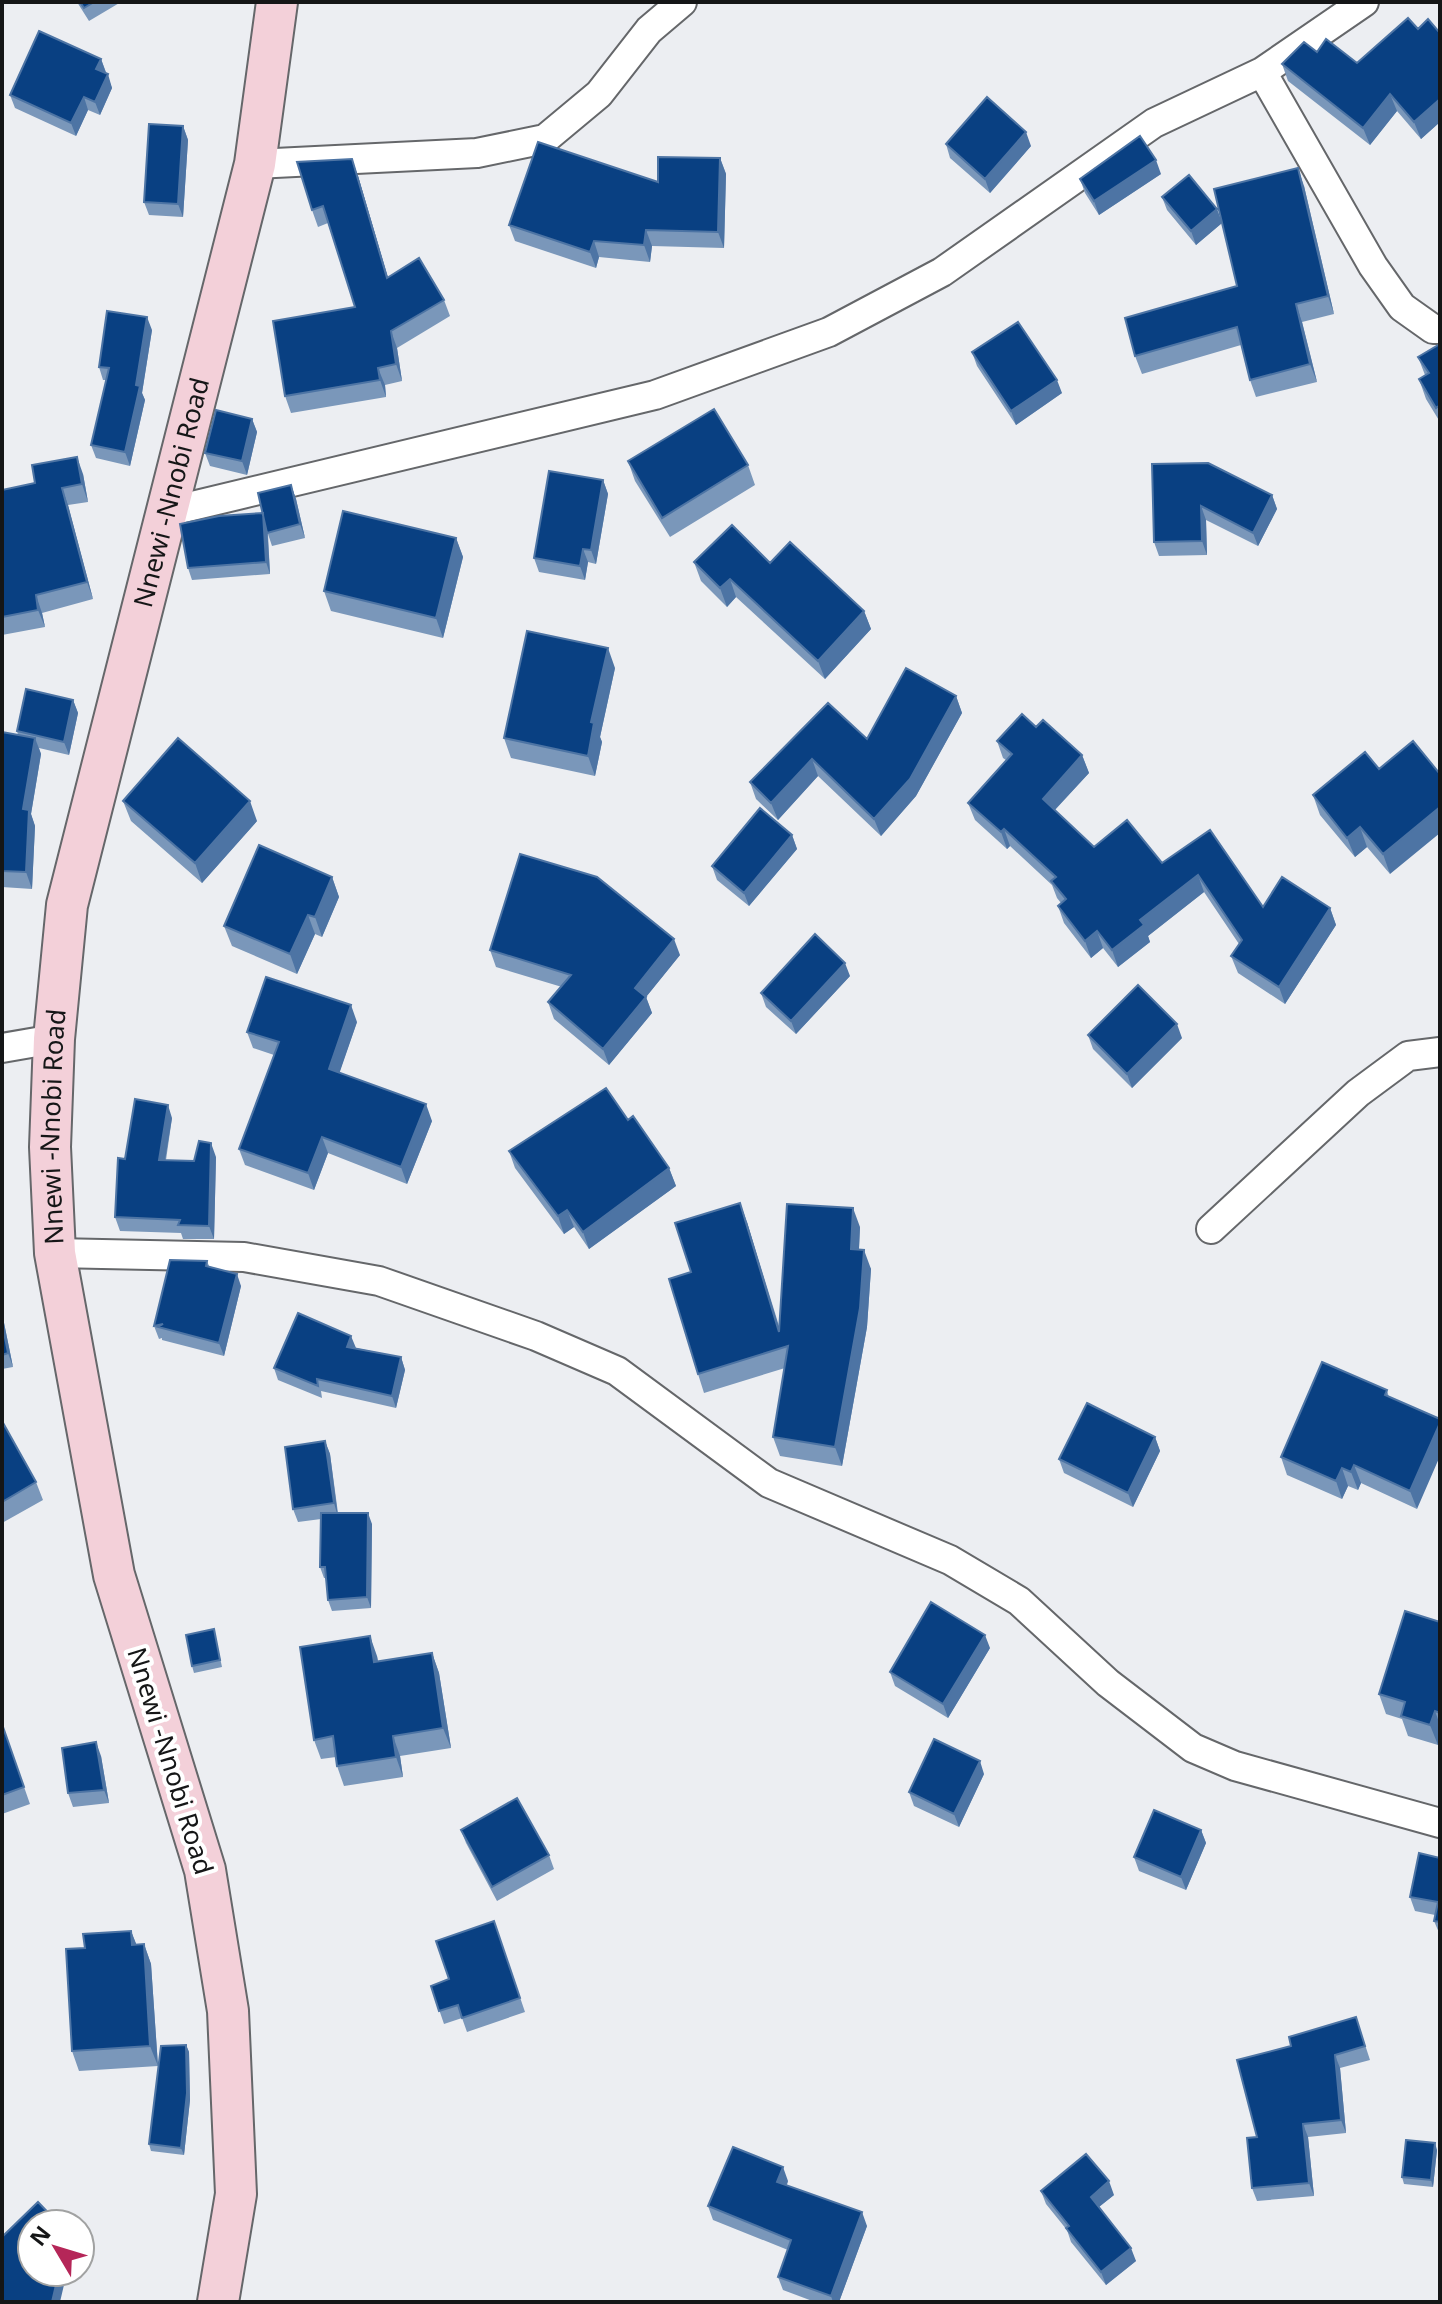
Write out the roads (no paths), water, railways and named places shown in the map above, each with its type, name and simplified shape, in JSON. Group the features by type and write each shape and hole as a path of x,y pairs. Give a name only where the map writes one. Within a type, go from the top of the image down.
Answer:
{"main road":[{"name":"Nnewi -Nnobi Road","path":"218,2302 236,2194 225,1995 205,1870 114,1575 55,1253 50,1147 54,1039 67,905 255,164 277,2"}],"street":[{"path":"255,164 477,153 545,139 599,94 649,30 682,2"},
{"path":"167,512 655,395 829,332 942,272 1154,123 1262,72 1364,2"},
{"path":"1262,72 1373,266 1402,307 1433,329 1440,329"},
{"path":"2,1048 54,1039"},
{"path":"1211,1229 1358,1093 1408,1056 1440,1052"},
{"path":"55,1253 244,1257 379,1281 536,1336 617,1371 769,1483 950,1560 1019,1601 1108,1683 1193,1748 1235,1766 1440,1823"}]}
